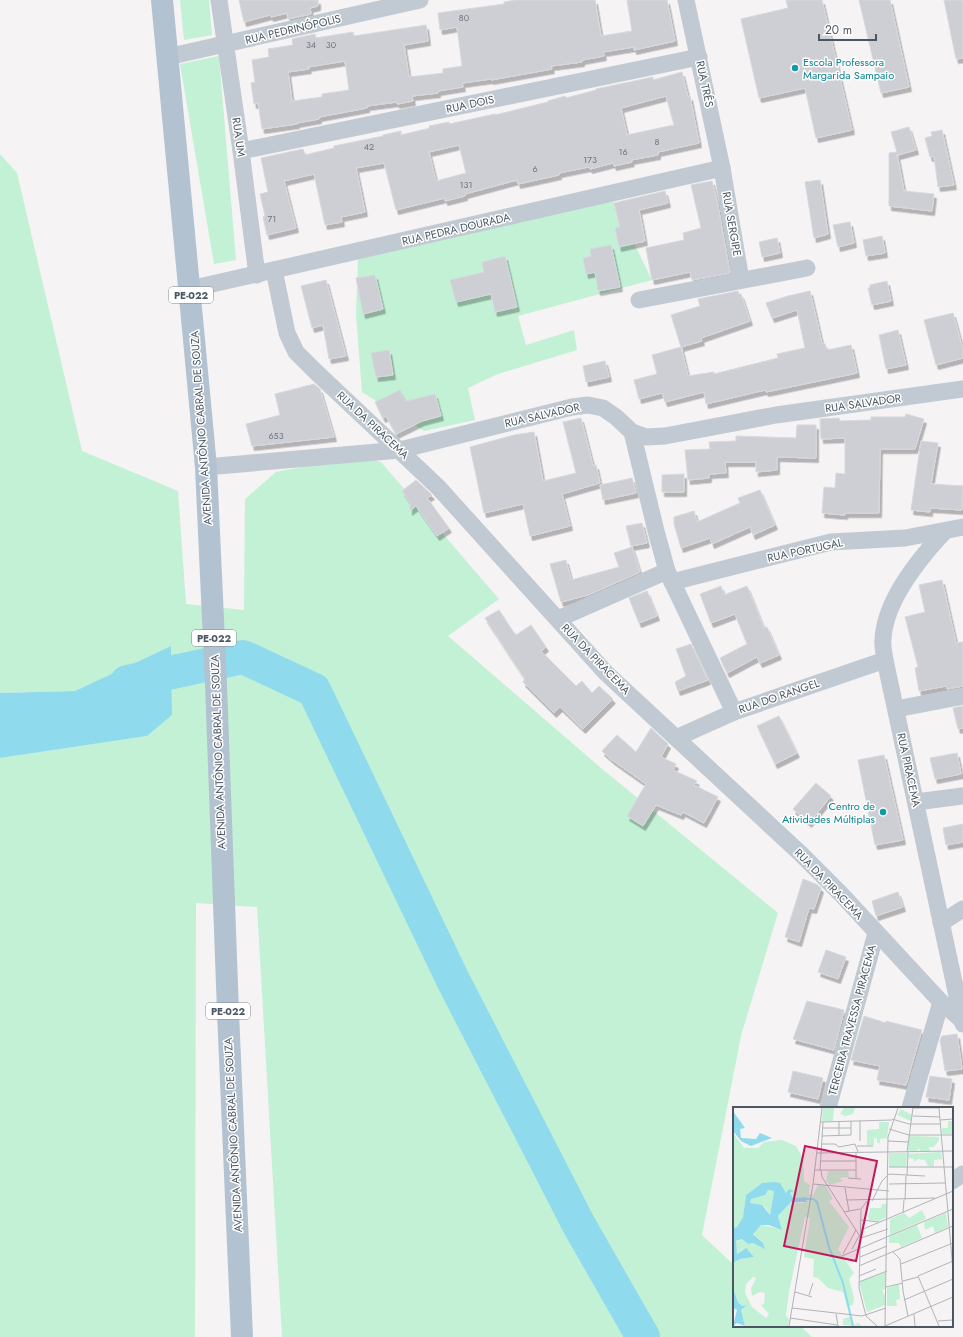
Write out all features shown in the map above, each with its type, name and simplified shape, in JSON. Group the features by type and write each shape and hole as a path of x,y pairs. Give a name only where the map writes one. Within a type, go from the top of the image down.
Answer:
{"main road":[{"name":"AVENIDA ANTÔNIO CABRAL DE SOUZA","path":"162,0 206,467 242,1337"}],"street":[{"name":"RUA UM","path":"219,0 257,275"},
{"name":"RUA PEDRINÓPOLIS","path":"167,57 420,0"},
{"name":"RUA TRÊS","path":"686,0 722,168"},
{"name":"RUA DOIS","path":"241,151 699,57"},
{"name":"RUA PEDRA DOURADA","path":"190,289 257,275 722,168"},
{"name":"RUA SERGIPE","path":"722,168 741,280"},
{"path":"639,300 807,268"},
{"name":"RUA DA PIRACEMA","path":"274,270 288,333 296,352 438,487 606,673 841,894 941,1002 963,1022"},
{"name":"RUA SALVADOR","path":"206,467 400,450 572,407 588,405 603,408 616,417 632,432 646,437 665,436 776,415 963,389"},
{"path":"632,432 656,531 670,577 734,712"},
{"name":"RUA PORTUGAL","path":"558,619 670,577 831,542 905,538 944,532 963,527"},
{"name":"RUA PIRACEMA","path":"944,532 917,563 905,581 887,617 883,639 885,660 963,1022"},
{"name":"RUA DO RANGEL","path":"676,738 734,712 885,660"},
{"path":"896,709 963,696"},
{"path":"916,802 963,796"},
{"path":"941,923 963,909"},
{"name":"TERCEIRA TRAVESSA PIRACEMA","path":"828,1107 876,933"},
{"path":"910,1107 941,1002"},
{"path":"953,1180 963,1174"}],"green space":[{"path":"180,0 209,0 212,35 184,40"},
{"path":"219,56 236,260 214,264 180,64"},
{"path":"0,154 17,173 82,451 178,491 186,604 244,610 245,499 276,472 337,460 364,458 381,462 499,599 448,636 601,768 778,913 741,1036 702,1235 733,1264 733,1327 801,1327 812,1337 282,1337 257,907 196,903 195,1337 0,1337 0,758 147,736 172,715 171,646 75,691 0,693"},
{"path":"613,201 652,280 518,316 526,345 574,330 577,350 498,374 468,388 475,420 424,431 362,392 356,315 358,259"}],"water":[{"path":"171,646 172,715 147,736 0,758 0,693 75,691"}],"building":[{"path":"239,0 318,0 318,6 310,8 311,14 288,19 287,13 271,17 270,15 244,22"},
{"path":"516,0 595,0 601,36 632,31 627,0 667,0 675,41 634,50 634,47 603,52 604,56 582,60 582,62 551,66 552,69 491,80 462,83 463,87 438,91 438,93 412,96 413,101 397,104 397,102 367,106 367,108 319,117 319,119 297,124 262,129 258,103 254,104 251,83 255,82 252,60 269,57 268,49 293,45 292,39 315,34 316,38 353,32 354,36 426,25 428,41 404,45 409,77 443,73 443,69 462,66 457,27 440,30 438,13 504,4 504,2","holes":["345,61 349,90 322,94 322,97 292,101 288,72"]},
{"name":"Escola Professora Margarida Sampaio","path":"786,0 822,0 852,130 816,138 805,88 759,98 741,19 788,8"},
{"path":"859,0 890,0 909,87 881,93"},
{"path":"944,0 963,0 963,58 956,59"},
{"path":"682,72 688,97 690,96 699,143 658,152 658,155 631,160 632,162 614,166 613,163 590,169 589,167 518,184 517,180 445,201 445,198 396,210 384,163 356,168 365,212 341,217 342,222 325,225 314,174 284,181 296,228 267,235 263,217 265,216 260,194 268,192 261,158 303,149 305,155 334,148 334,146 401,131 401,135 430,128 429,126 449,122 449,124 495,115 548,102 565,96 566,98 596,89 653,77 653,80","holes":["666,96 674,125 627,135 621,108","459,145 466,173 436,181 429,152"]},
{"path":"909,127 916,150 897,154 904,191 934,194 932,211 889,206 889,153 897,152 891,132"},
{"path":"942,130 954,185 938,187 934,156 930,157 925,138 932,136 931,132"},
{"path":"820,180 828,234 814,238 805,182"},
{"path":"712,181 730,273 692,280 690,272 652,280 646,248 684,240 683,233 701,228 691,185"},
{"path":"665,191 668,203 639,210 645,241 619,247 615,228 620,227 614,203"},
{"path":"850,222 854,243 838,247 833,225"},
{"path":"882,236 885,253 866,256 863,240"},
{"path":"777,238 780,253 762,257 759,242"},
{"path":"611,245 620,287 598,291 595,272 586,274 583,258 591,256 590,249"},
{"path":"505,256 517,307 495,312 491,294 456,302 450,280 484,272 482,262"},
{"path":"375,275 383,309 363,314 356,278"},
{"path":"326,280 346,356 329,359 323,325 312,328 301,286"},
{"path":"887,281 891,301 872,305 868,288 870,288 870,285"},
{"path":"738,291 739,294 741,294 750,321 701,338 702,341 681,347 671,315 700,306 698,299"},
{"path":"810,291 822,344 825,344 827,350 851,345 857,373 766,392 765,390 706,404 704,392 665,402 662,393 639,399 634,380 657,374 652,355 681,347 688,376 714,372 714,374 778,358 777,354 805,348 797,310 772,318 766,303"},
{"path":"953,313 963,350 963,358 936,365 924,320"},
{"path":"898,330 906,365 886,369 879,335"},
{"path":"389,350 393,375 376,377 371,353"},
{"path":"605,361 609,377 586,382 583,366"},
{"path":"314,384 320,389 334,437 252,446 246,424 280,415 275,394"},
{"path":"400,390 406,401 435,394 441,416 422,421 396,434 386,416 383,418 375,402"},
{"path":"906,414 924,419 915,449 880,449 879,513 845,513 845,515 822,513 824,487 835,488 836,473 845,474 845,438 821,439 820,419 839,418 840,421 871,420 871,417 905,417"},
{"path":"581,418 593,466 596,465 600,483 562,494 570,526 530,536 523,504 484,513 470,447 514,435 534,432 543,481 576,473 563,422"},
{"path":"797,425 816,425 816,458 777,457 777,470 756,472 756,462 725,462 726,473 709,474 709,478 688,480 685,450 710,449 709,442 736,441 736,436 796,438"},
{"path":"921,441 938,443 931,484 963,486 962,510 930,508 930,512 911,510"},
{"path":"684,474 684,492 662,492 662,475"},
{"path":"632,478 636,493 603,500 600,485"},
{"path":"416,480 432,495 427,498 449,528 437,536 416,506 410,511 410,503 402,491"},
{"path":"760,490 775,525 753,535 750,527 712,544 710,538 681,548 674,524 674,517 694,511 697,522 740,503 738,498"},
{"path":"642,523 647,543 631,546 626,526"},
{"path":"632,547 640,572 588,595 561,602 550,564 566,560 571,580 619,567 614,553"},
{"path":"942,580 956,643 963,642 963,686 947,689 946,686 919,691 915,668 918,667 905,617 925,612 919,585"},
{"path":"721,586 724,595 747,586 764,628 767,627 779,655 760,663 757,657 727,673 720,658 747,644 735,614 711,623 700,594"},
{"path":"647,591 657,616 639,623 629,598"},
{"path":"499,610 516,635 531,625 546,647 541,651 576,686 582,681 592,693 599,686 613,699 583,729 560,707 554,713 523,682 525,679 485,618"},
{"path":"691,644 708,680 678,691 675,682 686,676 676,649"},
{"path":"963,706 963,728 958,729 953,708"},
{"path":"779,716 797,753 775,764 757,726"},
{"path":"651,728 668,744 661,757 676,764 673,770 697,781 694,785 718,797 704,823 683,812 681,815 656,805 643,826 627,816 646,784 612,760 602,751 617,735 636,752"},
{"path":"957,753 961,774 935,779 930,758"},
{"name":"Centro de Atividades Múltiplas","path":"884,755 903,840 875,845 858,760"},
{"path":"816,783 831,796 809,823 793,809"},
{"path":"963,824 963,842 946,845 943,828"},
{"path":"803,879 816,884 821,888 814,909 809,908 799,942 785,937"},
{"path":"898,892 903,907 876,916 872,901"},
{"path":"826,950 846,957 838,979 818,972"},
{"path":"807,1001 844,1010 834,1050 793,1039"},
{"path":"864,1016 886,1023 886,1021 922,1030 906,1085 877,1080 880,1066 851,1060"},
{"path":"957,1034 962,1069 945,1071 940,1040 942,1036"},
{"path":"793,1071 823,1078 818,1099 788,1092"},
{"path":"930,1076 952,1079 949,1100 926,1097"}],"waterway":[{"path":"127,682 243,657 314,690 453,980 579,1225 643,1337"}],"place":[{"name":"Escola Professora Margarida Sampaio","path":"795,68"},
{"name":"Centro de Atividades Múltiplas","path":"883,812"}]}
